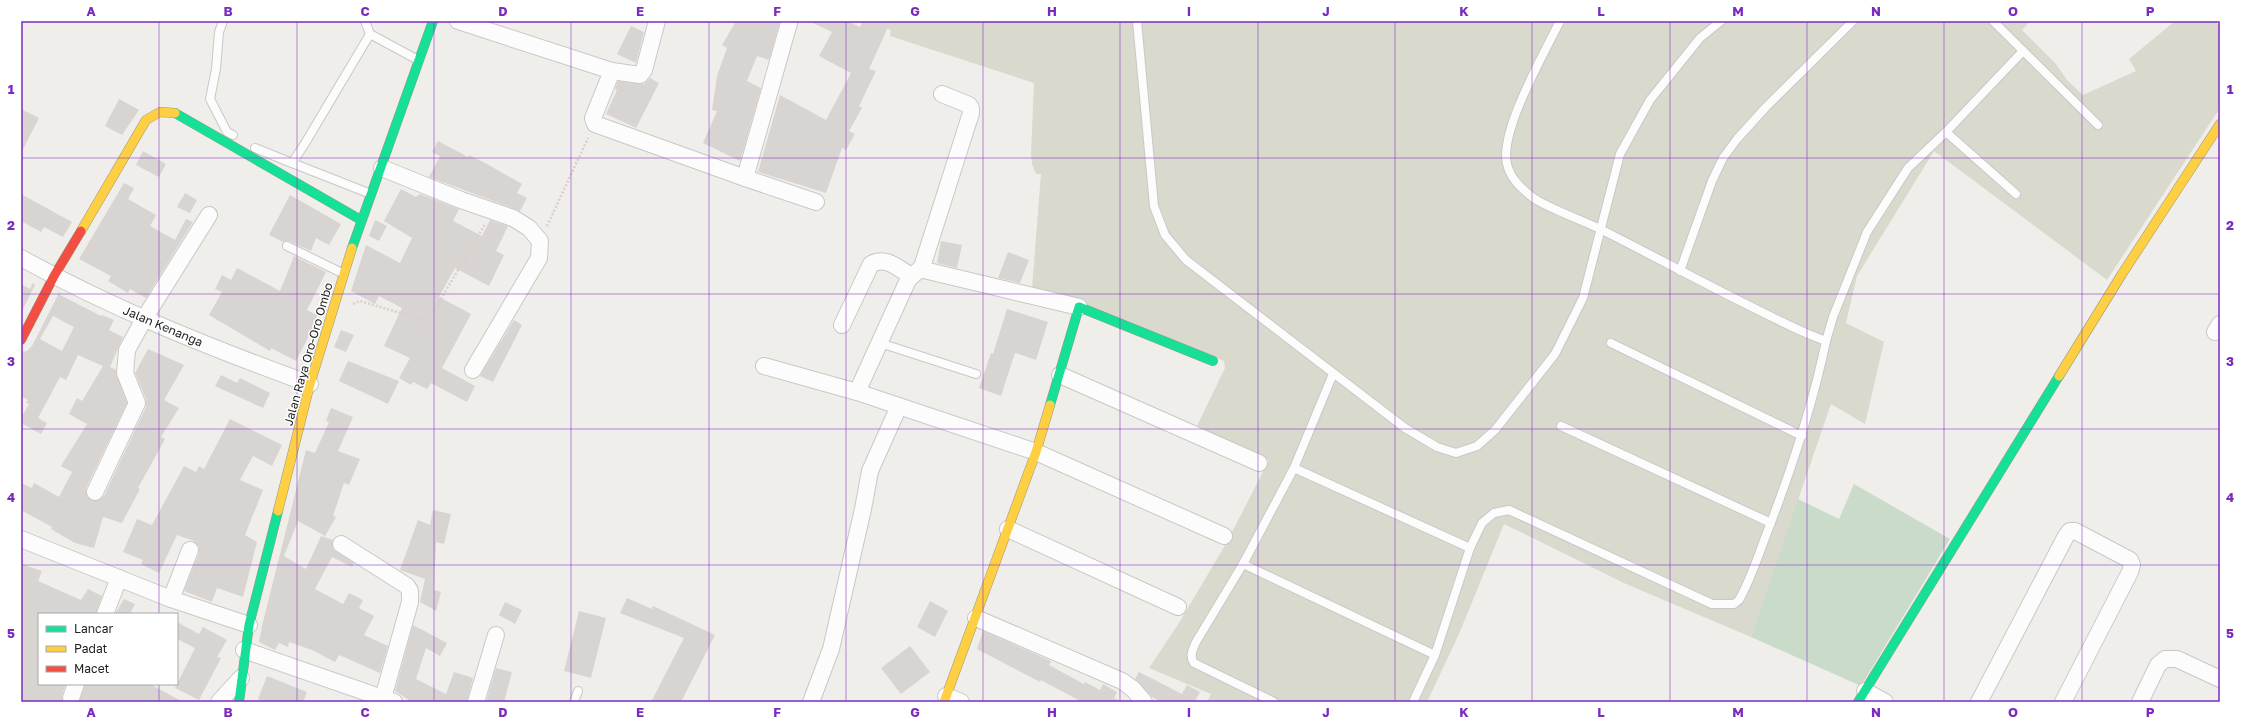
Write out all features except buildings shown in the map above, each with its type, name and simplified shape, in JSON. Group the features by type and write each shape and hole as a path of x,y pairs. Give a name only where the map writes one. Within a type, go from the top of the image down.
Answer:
{"street":[{"name":"Jalan Raya Oro-Oro Ombo","path":"239,702 244,650 249,625 310,384 332,308 361,220 382,168 432,21"},
{"path":"458,21 612,71 640,75 643,74 657,21"},
{"path":"745,178 789,23"},
{"path":"612,71 594,118 595,124 816,202"},
{"path":"857,392 880,343 917,272 971,113 971,108 969,105 942,94"},
{"path":"21,340 54,276 146,120 160,110 177,114 361,220"},
{"path":"1885,702 1861,697 2114,288 2220,124"},
{"path":"382,168 492,212 513,218 529,228 540,241 539,258 473,370"},
{"path":"95,492 137,403 125,373 124,363 127,350 209,215"},
{"name":"Jalan Kenanga","path":"21,258 54,276 144,320 310,384"},
{"path":"842,325 871,264 882,260 917,272 924,270 1079,307 1213,361"},
{"path":"961,702 945,699 1036,452 1079,307"},
{"path":"764,366 857,392 1036,452 1224,536"},
{"path":"1060,375 1259,463"},
{"path":"811,702 831,649 863,509 870,471 899,406"},
{"path":"1008,529 1178,607"},
{"path":"1980,702 2066,536 2070,531 2075,531 2130,560 2132,565 2130,572 2063,702"},
{"path":"21,539 171,598 249,625"},
{"path":"244,650 388,700 410,602 410,591 407,586 341,544"},
{"path":"171,598 190,550"},
{"path":"105,613 119,578"},
{"path":"976,618 1122,681 1133,689 1144,702"},
{"path":"476,702 496,635"},
{"path":"2140,702 2158,665 2165,659 2177,659 2220,679"},
{"path":"219,702 242,678"}],"lane":[{"path":"223,21 219,32 216,68 210,99 228,132 292,163 372,194"},
{"path":"365,21 370,34 418,60"},
{"path":"1137,21 1154,206 1165,235 1186,260 1404,428 1437,447 1456,453 1477,446 1495,430 1555,354 1583,298 1620,154 1650,100 1700,38 1721,21"},
{"path":"1560,21 1515,116 1508,140 1507,163 1515,182 1534,198 1600,229 1785,324 1826,340"},
{"path":"1680,271 1712,181 1723,158 1737,139 1766,107 1853,21"},
{"path":"1995,22 2098,126"},
{"path":"292,163 370,34"},
{"path":"1413,702 1435,655 1470,548 1482,522 1494,513 1508,510 1712,604 1724,606 1734,604 1743,595 1771,523 1802,436 1818,382 1826,340 1833,317 1867,232 1908,168 1946,132 2023,51"},
{"path":"1946,132 2016,194"},
{"path":"287,246 344,274"},
{"path":"880,343 976,374"},
{"path":"1611,343 1802,436"},
{"path":"1274,702 1194,663 1191,659 1196,642 1243,564 1294,468 1333,374"},
{"path":"1561,426 1771,523"},
{"path":"1294,468 1470,548"},
{"path":"1243,564 1435,655"},
{"path":"574,702 578,691"}],"path":[{"path":"540,241 595,124"},
{"path":"332,308 344,310 360,301 428,321 492,212"}],"shaded area":[{"path":"862,21 2030,21 2022,30 2056,64 2067,80 2083,95 2136,71 2129,59 2175,21 2214,21 2220,26 2220,108 2107,280 1934,151 1857,276 1846,323 1884,342 1865,424 1831,404 1751,637 1626,584 1504,524 1459,634 1427,702 1207,702 1211,694 1149,668 1179,623 1227,542 1269,460 1196,428 1225,368 1224,361 1032,288 1041,174 1036,174 1032,164 1031,154 1034,83 890,36 891,30"}],"green space":[{"path":"1854,484 1950,539 1861,686 1751,637 1798,499 1839,519"}],"traffic: fast":[{"path":"352,248 433,21"},
{"path":"175,113 361,220"},
{"path":"1050,405 1079,307 1213,361"},
{"path":"1858,702 2059,376"},
{"path":"239,702 249,625 278,511"}],"traffic: slow":[{"path":"81,231 146,120 160,112 175,113"},
{"path":"2059,376 2122,274 2220,124"},
{"path":"278,511 310,384 352,248"},
{"path":"944,702 1036,452 1050,405"}],"traffic: jam":[{"path":"21,340 54,276 81,231"}]}
